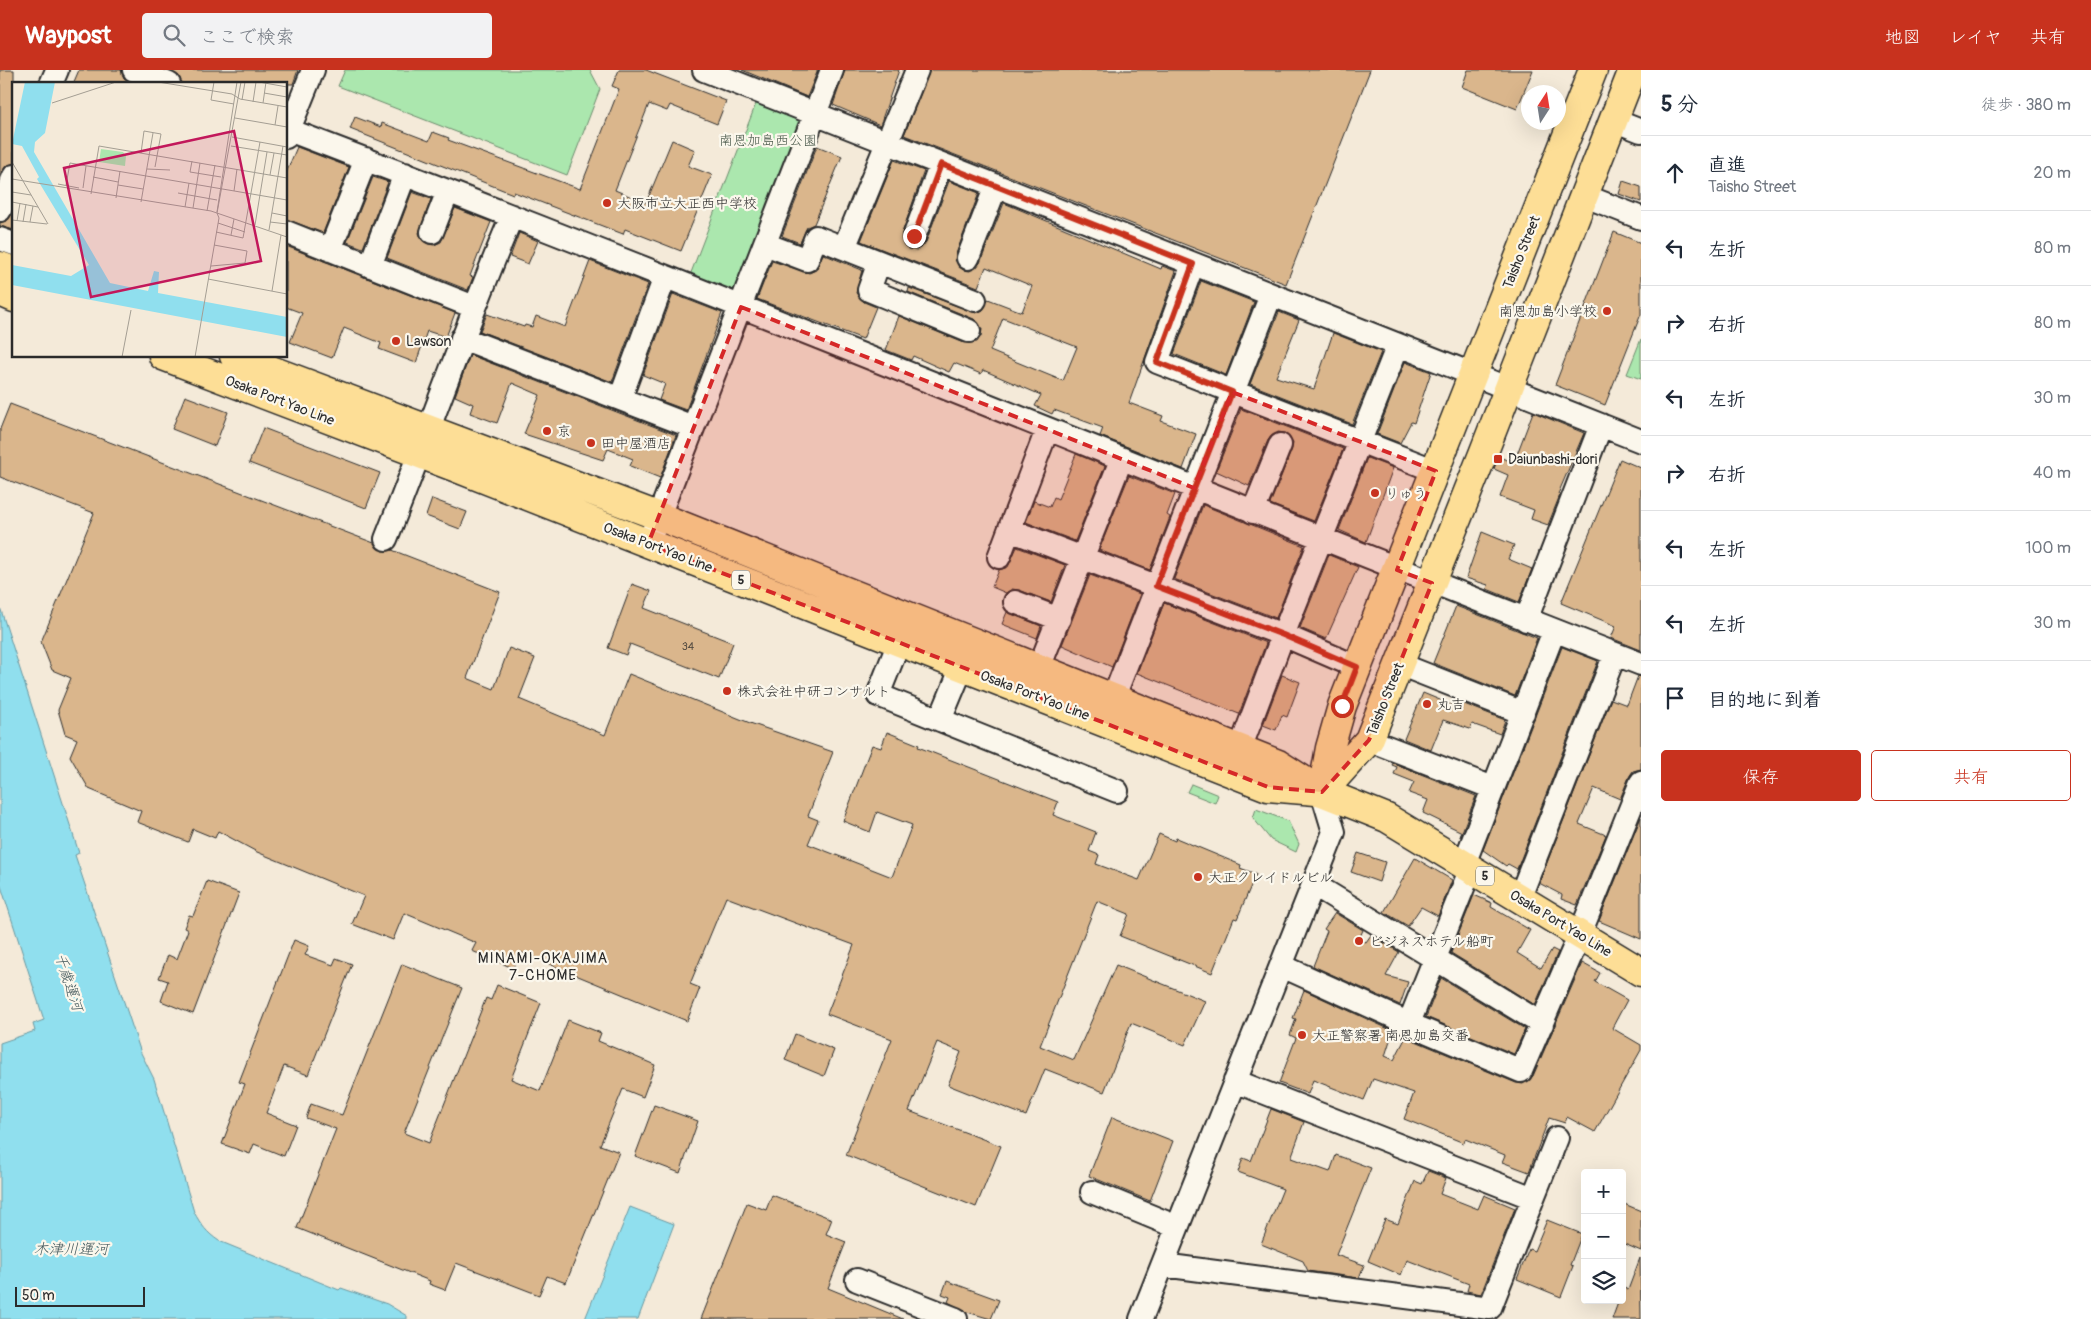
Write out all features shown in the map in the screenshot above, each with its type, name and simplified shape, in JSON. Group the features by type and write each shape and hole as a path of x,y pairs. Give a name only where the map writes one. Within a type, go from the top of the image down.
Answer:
{"main road":[{"name":"Taisho Street","path":"1322,792 1330,748 1342,706 1593,70"},
{"name":"Taisho Street","path":"1322,792 1368,740 1432,583 1633,70"},
{"path":"0,266 12,270"},
{"path":"0,292 12,297"},
{"name":"Osaka Port Yao Line","path":"175,358 199,362 424,442 658,516 1278,764 1322,792 1378,813 1520,897 1641,972"},
{"name":"Osaka Port Yao Line","path":"238,358 648,544 1268,787 1322,792"}],"street":[{"path":"52,82 57,70"},
{"path":"134,70 164,82"},
{"path":"288,130 313,70"},
{"path":"704,70 743,77 815,113 888,144 1473,373 1641,441"},
{"path":"648,544 832,70"},
{"path":"844,248 917,70"},
{"path":"1614,120 1641,131"},
{"path":"288,132 366,159 666,276 1397,570 1641,664"},
{"path":"330,250 366,159"},
{"path":"914,236 941,164"},
{"path":"370,266 405,174"},
{"path":"0,210 12,181"},
{"path":"968,258 996,186"},
{"path":"432,232 448,191"},
{"path":"1584,196 1641,218"},
{"path":"386,538 474,306 512,216"},
{"path":"288,233 474,306"},
{"path":"765,244 807,260 816,237 974,300"},
{"path":"0,238 12,243"},
{"path":"879,262 868,290 969,331"},
{"path":"1193,264 1157,362 1360,443 1436,471"},
{"path":"620,399 666,276"},
{"path":"1113,699 1271,294"},
{"path":"462,338 693,427"},
{"path":"1240,750 1283,635 1398,344"},
{"path":"1526,620 1601,425"},
{"path":"999,557 1047,430"},
{"path":"1253,512 1280,445"},
{"path":"1039,668 1121,460"},
{"path":"1010,530 1283,635 1357,667"},
{"path":"1015,602 1059,619"},
{"path":"909,616 878,695 1117,791"},
{"path":"1408,1023 1435,957 1468,866 1493,788 1554,631"},
{"path":"1520,897 1615,654"},
{"path":"1399,664 1523,713"},
{"path":"940,720 962,667"},
{"path":"1368,740 1493,788"},
{"path":"1282,966 1408,1023 1521,1071 1580,934 1641,782"},
{"path":"1141,1319 1334,832 1322,792"},
{"path":"1313,884 1542,1024"},
{"path":"1235,1081 1533,1198"},
{"path":"1163,1265 1490,1308 1557,1138"},
{"path":"1092,1192 1178,1227"},
{"path":"857,1280 956,1319"}],"highlighted area":[{"path":"741,307 1194,488 1232,392 1436,471 1397,570 1432,583 1369,740 1322,792 1268,787 648,544"}],"green space":[{"path":"345,70 590,70 600,89 567,175 338,86"},
{"name":"南恩加島西公園","path":"757,101 796,117 800,123 733,292 689,278"},
{"path":"1641,339 1641,379 1627,374"},
{"path":"1191,784 1218,795 1215,803 1187,792"},
{"path":"1256,809 1288,821 1299,844 1296,852 1271,840 1253,818"}],"water":[{"path":"0,607 79,853 75,855 141,1053 154,1079 194,1212 208,1232 219,1241 339,1290 341,1288 387,1304 407,1316 407,1319 0,1319 0,1043 35,1031 33,1024 44,1020 0,883"},
{"path":"630,1207 674,1224 638,1319 585,1319"}],"building":[{"path":"0,70 14,70 14,82 12,82 12,164 6,166 0,176"},
{"path":"79,70 121,70 124,78 130,82 74,82"},
{"path":"169,70 298,70 293,84 288,84 288,82 181,82 179,76"},
{"path":"619,70 646,70 726,101 717,124 670,105 667,111 649,104 615,190 646,203 672,140 695,150 688,166 712,175 681,251 625,229 623,234 514,192 513,194 350,129 355,117 381,127 382,123 429,141 433,132 449,138 448,140 580,189 619,89 612,86"},
{"path":"742,70 818,70 807,97"},
{"path":"845,70 899,70 880,125 833,105"},
{"path":"930,70 1370,70 1286,284 904,135"},
{"path":"1468,70 1533,70 1527,85 1521,85 1521,99 1517,109 1462,87"},
{"path":"817,146 842,156 814,224 807,227 800,243 782,236"},
{"path":"297,147 349,167 323,233 288,220 288,168"},
{"path":"894,160 924,171 902,233 904,245 909,249 917,250 926,242 949,181 979,193 956,254 955,260 963,270 970,271 980,263 1004,203 1161,269 1162,266 1176,271 1129,403 1163,416 1161,421 1196,434 1183,469 1100,436 1103,428 1054,410 1052,414 1035,406 1041,395 983,370 981,374 954,363 949,372 913,356 911,360 886,350 899,316 964,343 977,342 981,336 982,329 974,319 908,292 909,288 976,313 983,310 988,299 1022,312 1032,286 986,267 978,287 861,241","holes":["1003,318 1077,347 1063,381 990,351"]},
{"path":"373,177 388,182 363,248 347,242"},
{"path":"1623,181 1641,187 1641,202 1619,194"},
{"path":"412,192 431,199 419,233 422,240 428,244 434,245 441,242 455,208 491,222 470,276 473,277 468,290 387,258"},
{"path":"12,214 12,229 0,226 0,223 8,220"},
{"name":"南恩加島小学校","path":"1614,232 1641,243 1641,314 1605,405 1555,385"},
{"path":"519,233 538,241 528,264 510,257"},
{"path":"288,247 455,313 446,337 427,331 416,363 379,349 381,343 344,328 332,358 290,342 302,313 288,308"},
{"path":"823,254 862,270 856,293 864,302 876,307 863,339 757,299 772,261 809,273 816,270"},
{"path":"590,261 648,284 612,382 480,331 487,314 524,327 525,325 532,327 536,316 565,327"},
{"path":"1201,281 1254,302 1226,375 1174,354"},
{"path":"673,294 722,313 686,410 659,400 665,384 643,375"},
{"path":"1279,312 1299,320 1276,377 1314,389 1333,333 1381,352 1352,424 1250,384"},
{"path":"470,355 676,435 660,478 630,466 633,459 608,449 603,460 524,434 540,395 512,383 497,423 470,413 473,404 455,396"},
{"path":"1405,362 1431,372 1414,423 1411,422 1400,443 1377,434"},
{"path":"185,396 228,412 215,446 172,429"},
{"path":"10,404 374,543 382,551 392,550 500,592 467,678 494,689 509,648 535,658 519,699 605,735 629,674 750,723 833,752 808,816 818,820 808,844 892,877 912,825 877,812 870,832 843,821 872,745 881,748 887,732 919,745 918,747 1058,802 1053,815 1096,832 1089,851 1099,855 1096,864 1139,880 1159,834 1175,841 1176,838 1241,865 1240,868 1256,874 1237,919 1234,918 1212,973 1120,936 1129,914 1097,901 1040,1046 1074,1060 1116,965 1205,1001 1185,1045 1131,1023 1104,1092 1045,1069 1026,1116 948,1085 961,1052 937,1042 909,1111 1001,1146 976,1207 846,1155 892,1039 827,1014 854,945 726,897 690,984 700,988 687,1021 520,952 513,968 472,951 476,943 404,913 393,940 352,924 364,896 257,852 218,831 215,838 193,829 188,842 137,822 141,811 89,789 70,756 77,739 65,734 58,710 71,678 52,670 41,642 94,513 0,477 0,429"},
{"path":"1241,409 1343,449 1314,521 1270,504 1292,449 1293,443 1285,433 1278,432 1268,440 1249,486 1216,471"},
{"path":"1533,412 1584,433 1558,494 1560,495 1548,525 1531,519 1534,510 1500,497 1508,475 1494,469 1498,457 1514,462"},
{"path":"263,428 380,473 366,508 249,463"},
{"path":"1076,454 1105,466 1075,541 1026,522 1034,501 1050,507 1054,497 1058,499"},
{"path":"1367,458 1393,468 1366,542 1339,530"},
{"path":"1620,459 1641,468 1641,650 1611,638 1616,626 1561,603"},
{"path":"1129,476 1175,494 1167,515 1170,517 1150,570 1099,550"},
{"path":"432,499 467,512 460,529 426,516"},
{"path":"1203,505 1304,546 1276,618 1174,579"},
{"path":"1482,532 1514,545 1508,559 1532,569 1519,602 1487,589 1488,585 1466,578"},
{"path":"1017,547 1065,565 1051,602 1019,590 1012,589 1006,593 992,587 999,570 1008,567"},
{"path":"1329,555 1358,567 1326,639 1300,628"},
{"path":"1090,575 1140,594 1112,667 1062,645"},
{"name":"株式会社中研コンサルト","path":"632,584 651,591 644,608 733,643 719,679 630,644 626,655 608,648"},
{"path":"1164,603 1266,643 1239,714 1137,673"},
{"path":"1456,606 1537,638 1515,696 1433,663"},
{"path":"1007,612 1041,626 1037,638 1002,624"},
{"path":"1562,647 1598,661 1517,869 1508,864 1506,866 1483,850"},
{"path":"1282,675 1300,682 1287,717 1282,715 1276,730 1263,725"},
{"path":"1638,676 1641,677 1641,769 1633,771 1620,799 1594,788 1579,824 1606,835 1577,905 1561,899 1562,895 1539,883 1611,699 1627,705"},
{"path":"1423,693 1452,705 1454,700 1505,720 1500,734 1472,724 1470,729 1443,720 1431,750 1404,739"},
{"path":"1393,763 1476,796 1462,832 1423,813 1428,800 1409,793 1414,782 1394,774 1397,767 1392,765"},
{"path":"1641,817 1641,939 1599,921"},
{"path":"1358,853 1385,862 1379,882 1351,872"},
{"path":"1415,858 1452,880 1438,916 1421,907 1408,926 1384,912"},
{"path":"207,881 239,893 193,1014 161,1001 168,981 159,978 168,955 177,959 188,930 184,928 189,915 193,916"},
{"path":"1474,895 1492,903 1491,907 1530,930 1517,953 1541,968 1552,949 1558,952 1535,1005 1451,953"},
{"path":"1335,913 1363,930 1359,939 1366,942 1371,935 1399,952 1386,976 1408,982 1400,1005 1313,966 1327,931 1324,929"},
{"path":"294,940 309,946 305,955 333,965 336,958 352,964 308,1075 284,1066 266,1113 296,1125 284,1156 254,1144 250,1154 222,1144 245,1084 239,1082"},
{"path":"1582,963 1600,973 1595,982 1627,1000 1612,1028 1641,1045 1641,1050 1595,1132 1567,1117 1565,1123 1549,1118 1529,1172 1502,1162 1505,1155 1465,1139 1464,1143 1404,1119 1414,1093 1373,1079 1364,1100 1313,1080 1308,1094 1279,1083 1296,1038 1290,1035 1296,1019 1293,1018 1304,990 1393,1031 1385,1056 1394,1060 1406,1037 1516,1083 1523,1084 1533,1076"},
{"path":"402,964 462,988 404,1133 429,1143 486,998 491,1000 497,985 541,1003 511,1079 540,1091 568,1020 601,1033 598,1041 655,1065 643,1097 623,1089 600,1145 619,1152 566,1283 547,1276 539,1295 456,1263 445,1290 429,1284 430,1281 297,1228 336,1129 306,1118 311,1104 342,1115"},
{"path":"1441,978 1525,1029 1514,1054 1426,1017"},
{"path":"795,1034 834,1050 824,1076 785,1060"},
{"path":"654,1105 698,1121 680,1173 635,1156"},
{"path":"1271,1109 1304,1122 1291,1158 1330,1172 1336,1155 1371,1168 1336,1255 1364,1265 1359,1278 1308,1271 1303,1261 1261,1244 1283,1189 1238,1172 1243,1158 1251,1161"},
{"path":"1112,1117 1173,1141 1150,1201 1089,1176"},
{"path":"1428,1171 1446,1178 1440,1194 1478,1209 1484,1195 1515,1208 1481,1294 1467,1291 1469,1284 1407,1260 1401,1275 1368,1261 1385,1219 1398,1224 1415,1181 1422,1184"},
{"path":"772,1195 832,1219 826,1234 846,1242 828,1288 903,1319 701,1319 747,1203 766,1210"},
{"path":"1626,1205 1641,1211 1641,1251 1626,1245"},
{"path":"1547,1220 1581,1234 1570,1265 1573,1266 1561,1297 1517,1279 1529,1249 1534,1251"},
{"path":"1640,1258 1641,1319 1612,1319 1618,1304 1626,1304 1626,1289 1628,1290"},
{"path":"947,1281 999,1300 991,1319 967,1312 948,1302 950,1297 942,1294"}],"place":[{"name":"大阪市立大正西中学校","path":"607,203"},
{"name":"南恩加島小学校","path":"1607,311"},
{"name":"Lawson","path":"396,341"},
{"name":"京","path":"547,431"},
{"name":"田中屋酒店","path":"591,443"},
{"name":"Daiunbashi-dori","path":"1498,459"},
{"name":"りゅう","path":"1375,493"},
{"name":"株式会社中研コンサルト","path":"727,691"},
{"name":"丸吉","path":"1427,704"},
{"name":"大正クレイドルビル","path":"1198,877"},
{"name":"ビジネスホテル船町","path":"1359,941"},
{"name":"大正警察署 南恩加島交番","path":"1302,1035"}],"district":[{"name":"MINAMI-OKAJIMA 7-CHOME","path":"543,966"}],"route":[{"path":"914,236 941,164 1193,264 1157,362 1232,392 1156,586 1283,635 1357,667 1342,706"}],"water label":[{"name":"千歳運河","path":"69,982"},
{"name":"木津川運河","path":"71,1249"}]}
